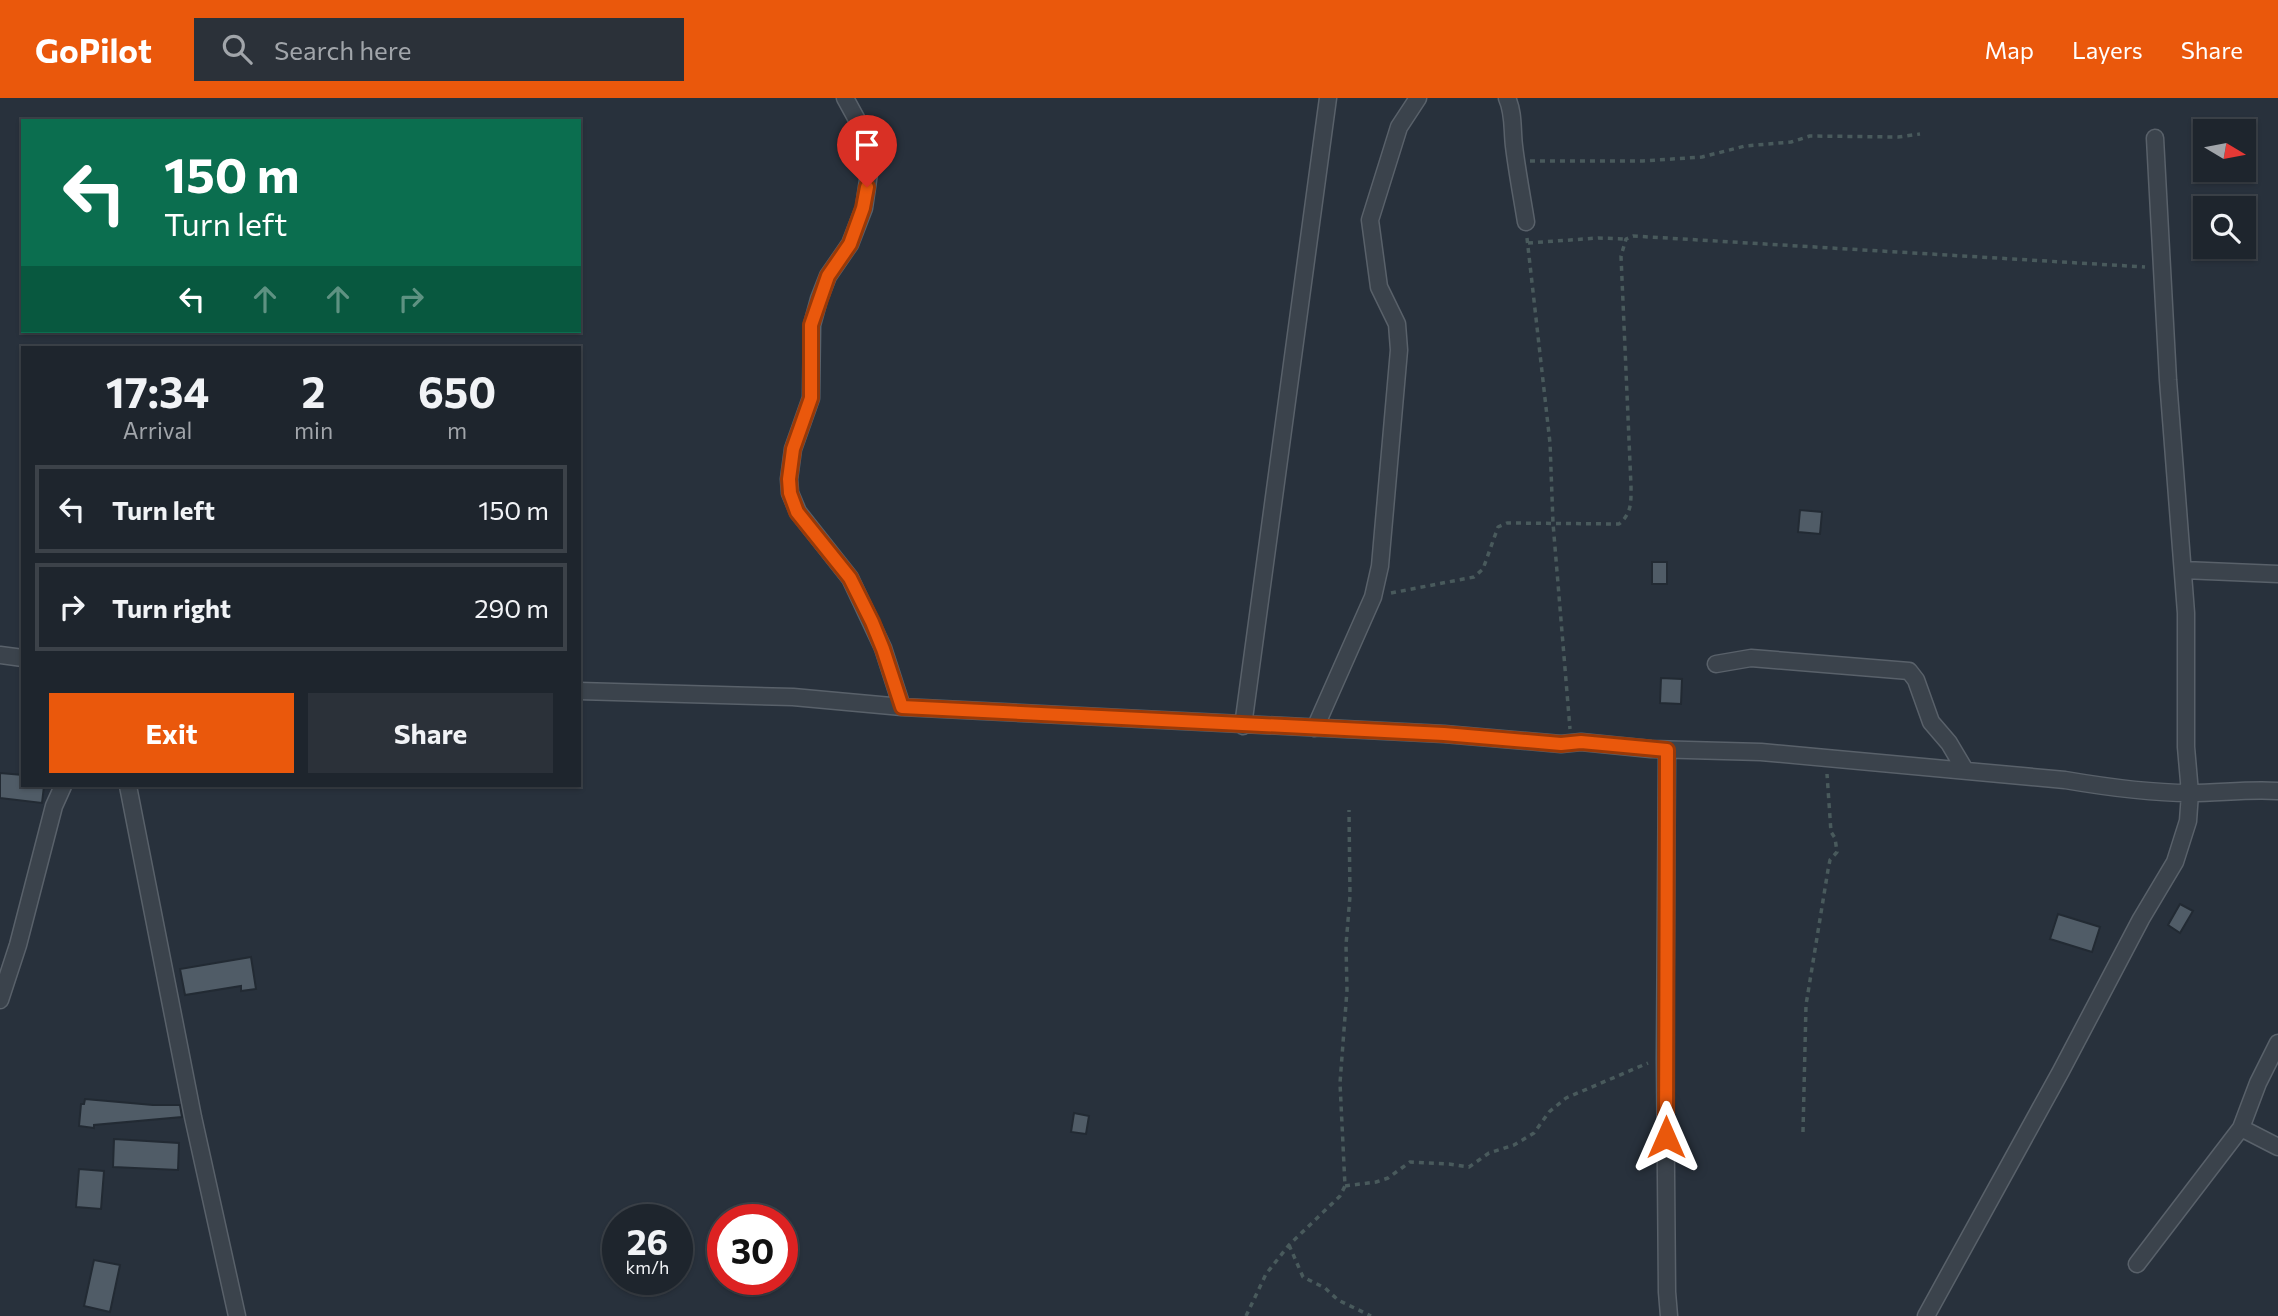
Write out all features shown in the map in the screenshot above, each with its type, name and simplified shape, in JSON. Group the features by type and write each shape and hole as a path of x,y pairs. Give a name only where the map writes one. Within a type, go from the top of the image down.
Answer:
{"street":[{"path":"845,98 862,129 870,166 863,208 850,244 828,276 811,325 811,398 793,449 790,493 797,512 850,578 883,649 902,707"},
{"path":"1243,726 1328,98"},
{"path":"1315,729 1373,597 1380,566 1399,350 1397,324 1378,287 1370,220 1399,127 1419,98"},
{"path":"1507,98 1515,132 1514,145 1525,222"},
{"path":"1926,1316 2141,919 2175,862 2188,821 2190,793 2186,747 2186,613 2168,380 2155,138"},
{"path":"2183,570 2278,575"},
{"path":"0,655 21,659"},
{"path":"1716,664 1751,658 1909,671 1916,680 1931,722 1949,743 1965,770"},
{"path":"581,691 793,697 902,707 1667,750 1761,752 2190,793 2278,791"},
{"path":"1667,750 1665,1059 1669,1316"},
{"path":"0,1000 18,945 54,806 63,787"},
{"path":"128,787 193,1116 237,1316"},
{"path":"2137,1264 2241,1128 2258,1083 2278,1043"},
{"path":"2241,1128 2278,1147"}],"path":[{"path":"1518,162 1575,159 1643,161 1702,157 1745,146 1791,142 1810,136 1898,137 1920,134"},
{"path":"1525,222 1550,443 1553,523 1571,743"},
{"path":"1528,243 1626,239 1633,236 2161,268"},
{"path":"1373,597 1474,576 1483,569 1498,527 1507,523 1619,524 1627,517 1632,508 1621,256 1626,239"},
{"path":"1803,1132 1806,1005 1830,860 1837,852 1835,838 1831,832 1827,757"},
{"path":"1246,1316 1266,1274 1289,1245 1340,1196 1346,1186 1340,1083 1347,990 1349,810"},
{"path":"1346,1186 1388,1178 1410,1162 1469,1167 1489,1153 1514,1145 1534,1133 1549,1112 1566,1098 1638,1067 1665,1059"},
{"path":"1289,1245 1303,1277 1325,1288 1338,1300 1371,1316"}],"building":[{"path":"1800,510 1822,512 1820,534 1798,532"},
{"path":"1652,562 1667,562 1667,584 1652,584"},
{"path":"1661,678 1682,679 1681,704 1660,703"},
{"path":"0,773 21,775 21,787 44,787 42,803 0,798"},
{"path":"2180,904 2193,911 2180,933 2168,925"},
{"path":"2058,914 2100,927 2092,952 2050,939"},
{"path":"251,957 256,989 241,991 241,986 185,995 180,969"},
{"path":"85,1099 180,1105 182,1117 94,1125 94,1128 79,1126 81,1104 84,1104"},
{"path":"1074,1113 1089,1116 1086,1134 1071,1132"},
{"path":"114,1139 179,1143 178,1170 113,1167"},
{"path":"79,1169 104,1171 101,1209 76,1207"},
{"path":"94,1260 120,1265 110,1312 84,1306"}],"route":[{"path":"867,187 863,208 850,244 828,276 811,325 811,398 793,449 789,479 790,493 797,512 850,578 872,622 902,707 1444,734 1667,750 1666,1137"}]}
